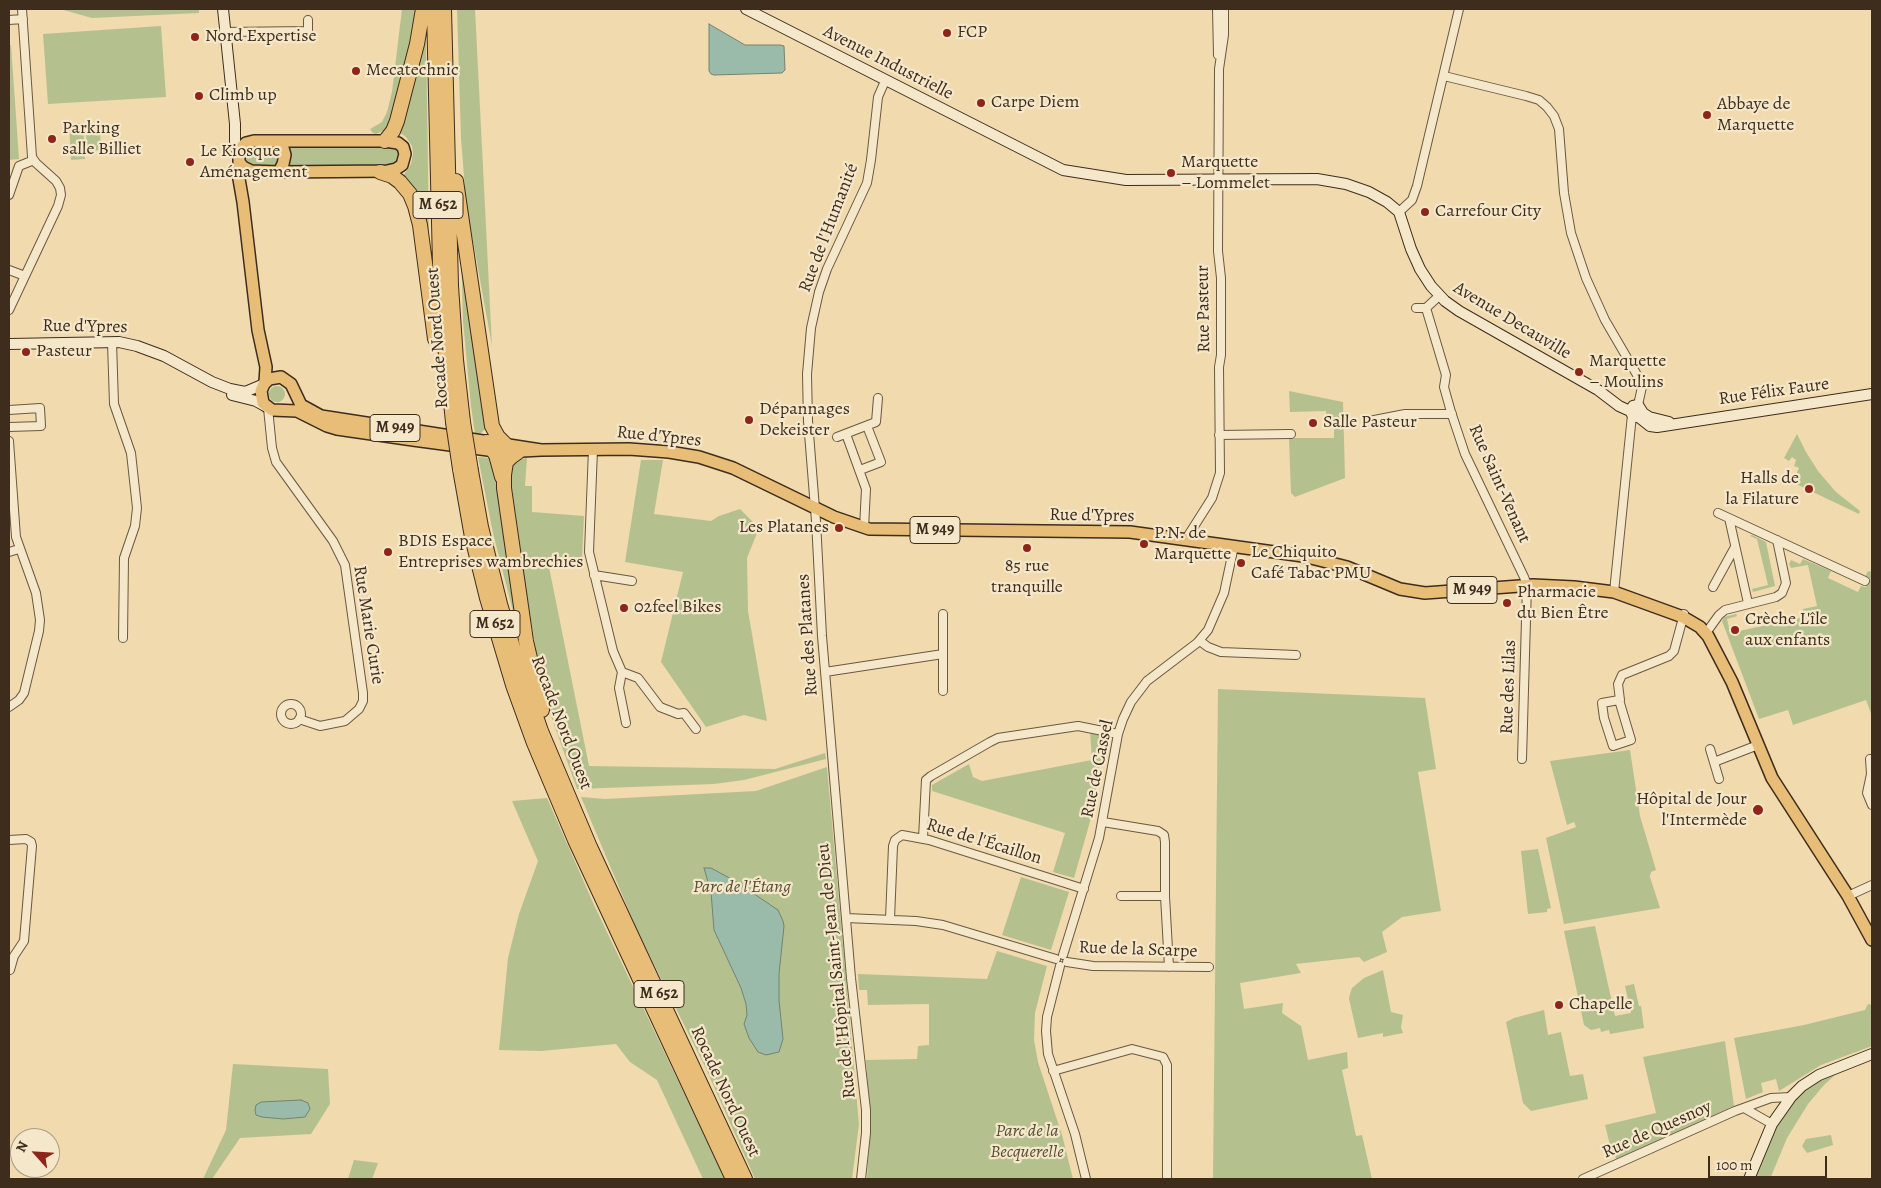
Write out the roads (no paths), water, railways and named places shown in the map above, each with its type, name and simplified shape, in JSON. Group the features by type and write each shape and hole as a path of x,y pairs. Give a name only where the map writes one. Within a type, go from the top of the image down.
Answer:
{"highway":[{"path":"385,141 393,131 397,121 417,44 423,9"},
{"name":"Rocade Nord Ouest","path":"434,9 441,307 450,401 458,422"},
{"name":"Rocade Nord Ouest","path":"444,9 451,286 458,422 474,545 491,611 518,700 554,773 568,810 733,1179"},
{"path":"446,99 452,122 458,197 526,641 554,773"},
{"path":"380,172 392,176 400,182 410,194 416,211 438,359 450,401"},
{"path":"492,426 498,437 495,447"},
{"path":"495,447 511,456 506,462 504,488"},
{"name":"Rocade Nord Ouest","path":"568,810 745,1179"}],"main road":[{"path":"238,158 244,168 255,171 380,172 396,169 402,165 404,150 396,142 385,141 254,141 244,144 238,158 239,179 244,202 257,322 261,343 266,367 260,396 262,401 274,409 290,404 294,392 291,384 271,366 261,343"},
{"path":"277,141 283,148 285,155 279,172"},
{"path":"244,202 247,183 255,171"},
{"path":"264,383 273,377 285,379"},
{"name":"Rue d'Ypres","path":"294,392 301,405 321,416 495,447"},
{"name":"Rue d'Ypres","path":"274,409 297,411 337,429 495,447 541,450 642,449 699,457 733,468 844,522 864,528 1123,532 1286,553 1347,567 1391,586 1417,592 1435,593 1526,585 1574,587 1614,592 1684,616"},
{"name":"M 949","path":"1684,616 1708,631 1778,788 1848,896 1872,940"}],"street":[{"path":"9,310 61,196 60,188 56,181 34,160 30,148 22,9"},
{"path":"223,9 238,158"},
{"name":"Avenue Industrielle","path":"746,9 1063,170 1126,180 1219,180"},
{"name":"Rue Pasteur","path":"1186,539 1212,498 1220,473 1221,278 1218,251 1219,69 1217,9"},
{"name":"Rue Pasteur","path":"1219,69 1224,35 1224,9"},
{"path":"1219,180 1302,179 1334,181 1369,192 1387,202 1399,212 1412,200 1417,186 1459,9"},
{"path":"9,20 23,19"},
{"path":"224,32 308,31 308,20"},
{"path":"1444,76 1532,98 1547,107 1554,116 1559,129 1564,193 1571,233 1586,278 1605,320 1640,380 1642,387 1636,412 1614,592"},
{"name":"Rue de l'Humanité","path":"815,508 807,388 811,328 825,275 867,183 878,97 885,80"},
{"path":"235,124 241,136 254,141"},
{"path":"9,195 17,169 22,164 34,160"},
{"name":"Avenue Decauville","path":"1399,212 1417,262 1427,281 1439,296 1459,311 1598,390 1621,407 1636,412"},
{"path":"9,270 25,276"},
{"path":"1416,308 1426,308 1439,296"},
{"name":"Rue Saint-Venant","path":"1426,308 1446,375 1444,387 1465,454 1524,577 1526,585"},
{"path":"112,342 114,404 130,448 137,508 136,526 124,558 123,638"},
{"name":"Rue d'Ypres","path":"9,344 112,342 137,346 164,356 234,396 256,401 274,409"},
{"name":"Rue d'Ypres","path":"212,382 241,392 251,390 264,383"},
{"name":"Rue Félix Faure","path":"1636,412 1657,420 1680,422 1872,394"},
{"path":"837,438 876,422 878,398"},
{"path":"9,410 40,408 41,426 9,427"},
{"name":"Rue Marie Curie","path":"274,409 271,439 273,453 279,467 330,536 343,559 348,578 363,693 363,701 359,709 352,717 342,723 320,726 299,719"},
{"path":"1369,421 1404,414 1452,414"},
{"path":"860,470 881,462 867,426"},
{"path":"846,434 867,494 864,528"},
{"path":"1220,435 1291,434"},
{"path":"9,442 14,531 38,600 39,626 24,693 19,700 9,707"},
{"path":"593,449 589,552 613,651 622,672 619,688 626,723"},
{"name":"Rue des Platanes","path":"815,508 825,672 833,760"},
{"path":"1718,513 1865,581"},
{"path":"1729,518 1748,603"},
{"path":"1708,631 1719,615 1725,610 1780,596 1786,583 1777,540"},
{"name":"Rue de Cassel","path":"1086,1179 1075,1134 1048,1054 1046,1024 1050,1003 1103,822 1118,734 1128,707 1142,686 1157,672 1200,641 1212,623 1224,593 1234,546"},
{"path":"1713,587 1735,547"},
{"path":"9,552 19,549"},
{"path":"594,575 632,581"},
{"name":"Rue des Lilas","path":"1522,759 1526,585"},
{"path":"943,614 943,691"},
{"path":"1620,700 1602,703 1604,718 1613,746 1631,740 1623,718 1620,700 1618,684 1622,675 1672,654 1684,616"},
{"path":"1200,641 1208,647 1221,652 1296,655"},
{"path":"825,672 943,654"},
{"path":"622,672 638,678 660,707 678,714 684,713 696,729"},
{"path":"923,838 926,780 990,742 998,738 1078,726 1118,734"},
{"path":"1714,762 1758,745"},
{"path":"1710,749 1719,779"},
{"path":"1870,759 1871,774 1867,793 1872,805"},
{"name":"Rue de l'Hôpital Saint-Jean de Dieu","path":"833,760 846,918 866,1118 861,1179"},
{"path":"1103,822 1162,833 1165,842 1165,896 1169,967"},
{"name":"Rue de l'Écaillon","path":"890,920 893,846 895,840 902,835 923,838 1084,888"},
{"path":"9,840 26,839 31,842 32,846 24,941 14,956 10,970"},
{"path":"1848,896 1872,885"},
{"path":"1121,896 1165,896"},
{"name":"Rue de la Scarpe","path":"846,918 924,922 952,927 1062,961 1088,966 1209,967"},
{"path":"1053,1071 1132,1049 1163,1057 1167,1065 1167,1179"},
{"path":"1749,1179 1772,1124 1791,1097 1802,1086 1819,1075 1872,1054"},
{"name":"Rue de Quesnoy","path":"1583,1179 1744,1108 1768,1099 1791,1097"},
{"path":"1744,1108 1772,1124"}],"place":[{"name":"FCP","path":"947,33"},
{"name":"Nord Expertise","path":"195,37"},
{"name":"Mecatechnic","path":"356,71"},
{"name":"Climb up","path":"199,96"},
{"name":"Carpe Diem","path":"981,103"},
{"name":"Abbaye de Marquette","path":"1707,115"},
{"name":"Parking salle Billiet","path":"52,139"},
{"name":"Le Kiosque Aménagement","path":"190,162"},
{"name":"Marquette – Lommelet","path":"1171,173"},
{"name":"Carrefour City","path":"1425,212"},
{"name":"Pasteur","path":"26,352"},
{"name":"Marquette – Moulins","path":"1579,372"},
{"name":"Dépannages Dekeister","path":"749,420"},
{"name":"Salle Pasteur","path":"1313,423"},
{"name":"Halls de la Filature","path":"1809,489"},
{"name":"Les Platanes","path":"839,528"},
{"name":"P.N. de Marquette","path":"1144,544"},
{"name":"85 rue tranquille","path":"1027,548"},
{"name":"BDIS Espace Entreprises wambrechies","path":"388,552"},
{"name":"Le Chiquito Café Tabac PMU","path":"1241,563"},
{"name":"Pharmacie du Bien Être","path":"1507,603"},
{"name":"02feel Bikes","path":"624,608"},
{"name":"Crèche L'île aux enfants","path":"1735,630"},
{"name":"Hôpital de Jour l'Intermède","path":"1758,810"},
{"name":"Chapelle","path":"1559,1005"}],"park label":[{"name":"Parc de l'Étang","path":"742,888"},
{"name":"Parc de la Becquerelle","path":"1027,1142"}]}
